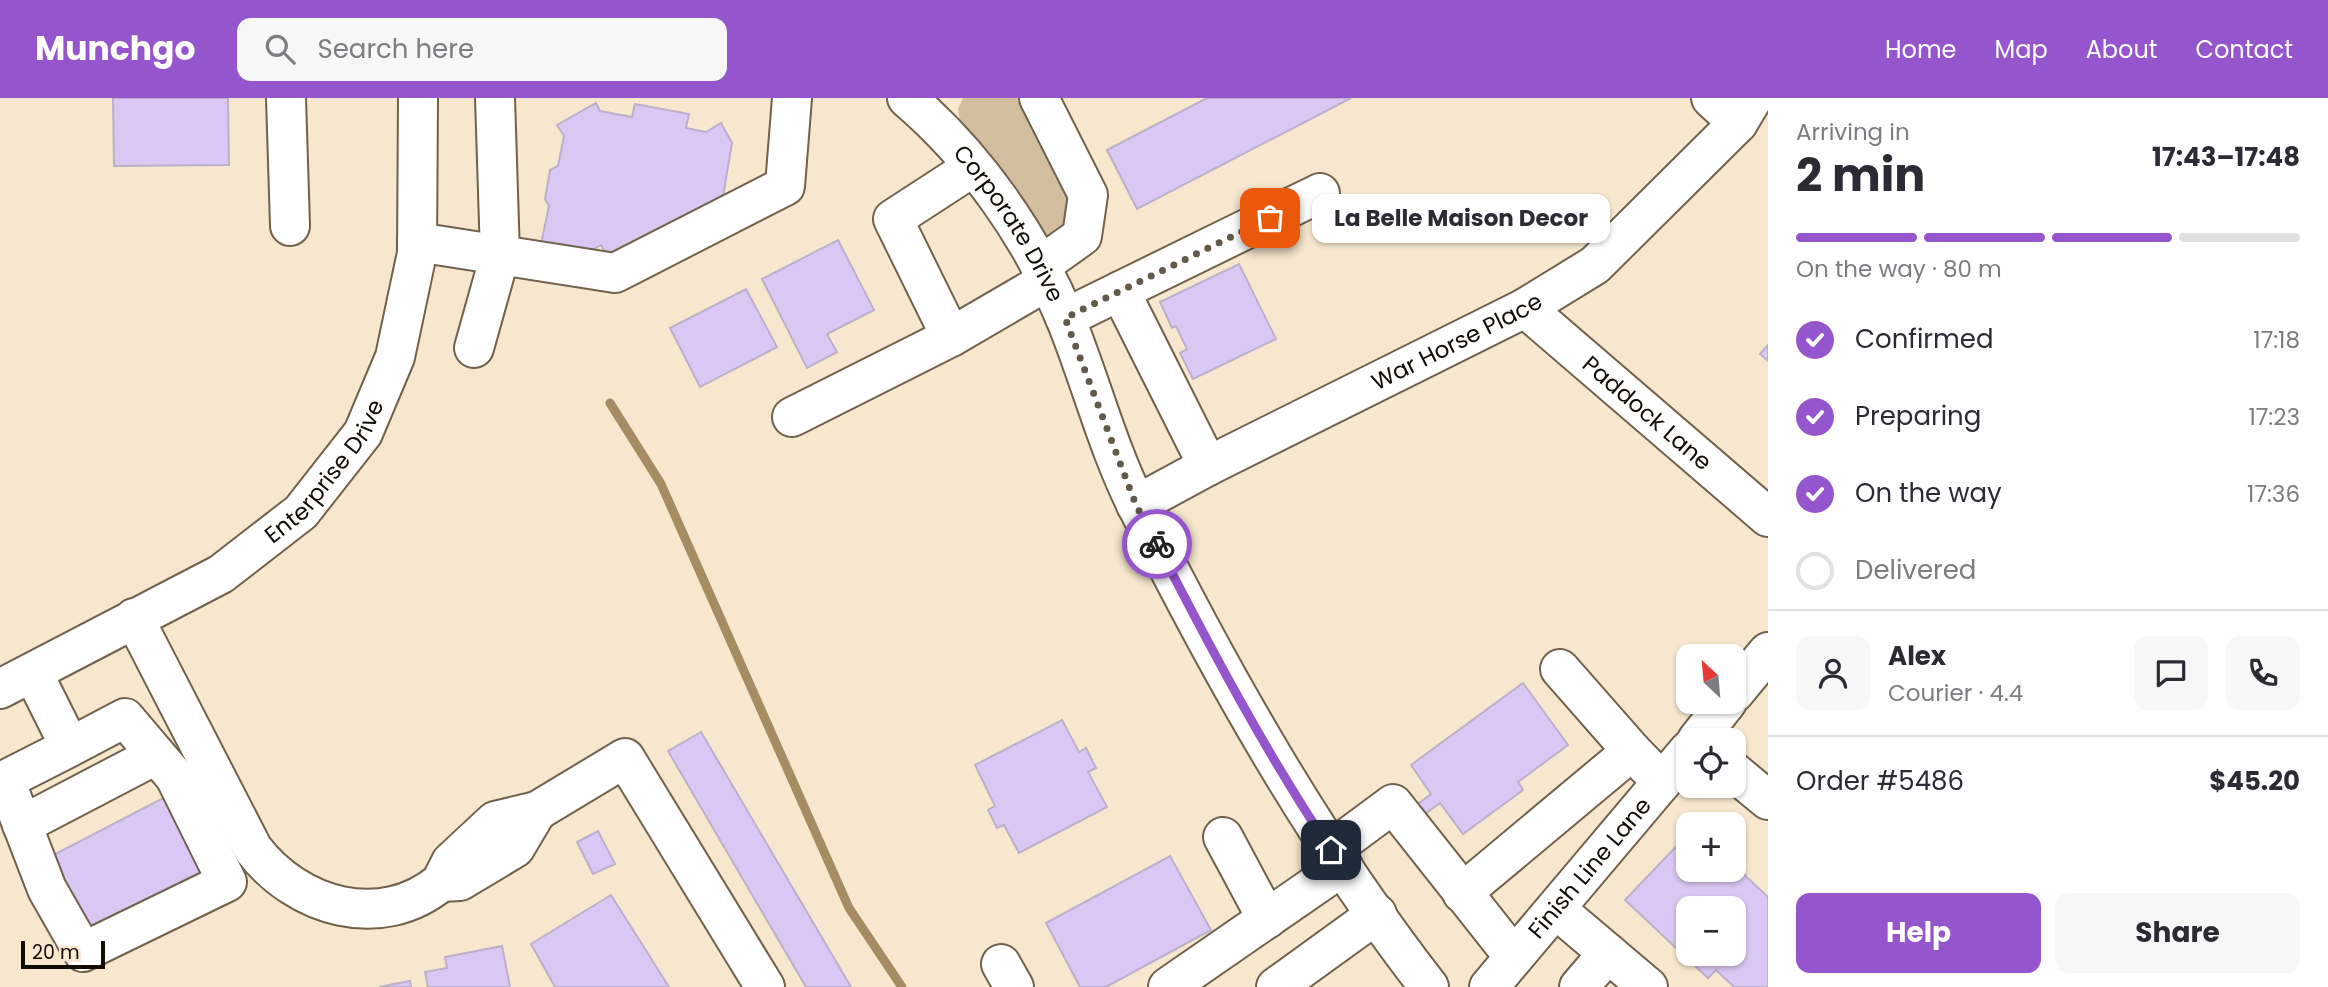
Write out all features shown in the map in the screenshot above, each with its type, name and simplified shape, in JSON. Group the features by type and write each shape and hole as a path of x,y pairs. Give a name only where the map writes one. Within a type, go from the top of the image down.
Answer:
{"street":[{"path":"286,98 290,226"},
{"name":"Enterprise Drive","path":"16,681 221,574 301,512 363,433 395,357 417,242 418,98"},
{"path":"474,348 500,255 495,98"},
{"path":"417,242 615,273 785,186 792,98"},
{"name":"Corporate Drive","path":"921,102 1012,217 1044,274 1065,318 1136,505 1219,665 1298,801 1429,987"},
{"path":"792,416 951,337 1044,274 1082,236 1088,195 1052,103"},
{"name":"War Horse Place","path":"1136,505 1208,466 1525,308 1595,265 1734,106"},
{"path":"951,337 893,219 973,167"},
{"path":"1065,318 1320,193"},
{"path":"1120,291 1208,466"},
{"name":"Paddock Lane","path":"1525,308 1768,517"},
{"path":"134,618 253,849 273,874 314,899 367,911 416,900 442,882 451,862 495,821 537,811 625,758 765,987"},
{"path":"1560,670 1662,782"},
{"path":"16,681 69,747"},
{"path":"1708,728 1749,684"},
{"path":"125,718 156,755 175,776 227,882 83,952 47,888 5,780 125,718"},
{"path":"1462,893 1632,751"},
{"path":"22,825 156,755"},
{"name":"Finish Line Lane","path":"1489,987 1557,910 1676,765"},
{"path":"1746,782 1768,800"},
{"path":"1168,987 1267,919 1337,858 1393,804 1514,957"},
{"path":"1223,837 1267,919"},
{"path":"1557,910 1648,987"},
{"path":"1276,987 1377,915"},
{"path":"1579,987 1608,953"}],"shaded area":[{"path":"963,98 1017,98 1072,205 1059,233 1051,237 1043,233 961,125 958,109"}],"building":[{"path":"113,98 228,98 229,165 114,166"},
{"path":"1207,98 1351,98 1137,209 1107,150"},
{"path":"596,103 600,111 632,117 635,104 689,114 686,128 706,132 721,123 732,143 723,196 610,260 601,245 587,253 541,244 549,206 545,199 550,170 558,166 564,136 557,125"},
{"path":"838,240 874,310 827,334 837,352 807,368 762,279"},
{"path":"1239,264 1276,339 1193,379 1180,353 1187,349 1176,326 1172,328 1160,302"},
{"path":"746,289 777,347 700,387 670,328"},
{"path":"1768,345 1768,361 1760,354"},
{"path":"1523,683 1568,745 1518,782 1523,790 1463,834 1440,803 1425,814 1418,804 1431,794 1411,765"},
{"path":"1062,720 1079,752 1086,748 1096,768 1088,772 1107,807 1019,853 1004,825 997,828 988,810 995,806 975,765"},
{"path":"701,732 851,987 806,987 668,751"},
{"path":"169,795 208,870 81,937 42,861"},
{"path":"598,831 615,864 593,874 577,842"},
{"path":"1676,847 1676,882 1746,882 1746,876 1768,897 1768,987 1734,987 1716,970 1708,978 1695,966 1746,966 1746,896 1676,896 1676,948 1625,900"},
{"path":"1170,856 1211,930 1106,987 1080,987 1046,923"},
{"path":"611,895 669,987 555,987 531,944"},
{"path":"502,946 510,987 428,987 425,972 447,968 445,957"},
{"path":"410,981 411,987 379,987"}],"waterway":[{"path":"610,403 661,484 849,908 902,987"}],"way so far":[{"path":"1157,544 1136,505 1065,318 1270,218"}],"place":[{"name":"La Belle Maison Decor","path":"1270,218"}],"route":[{"path":"1157,544 1219,665 1298,801 1331,850"}]}
